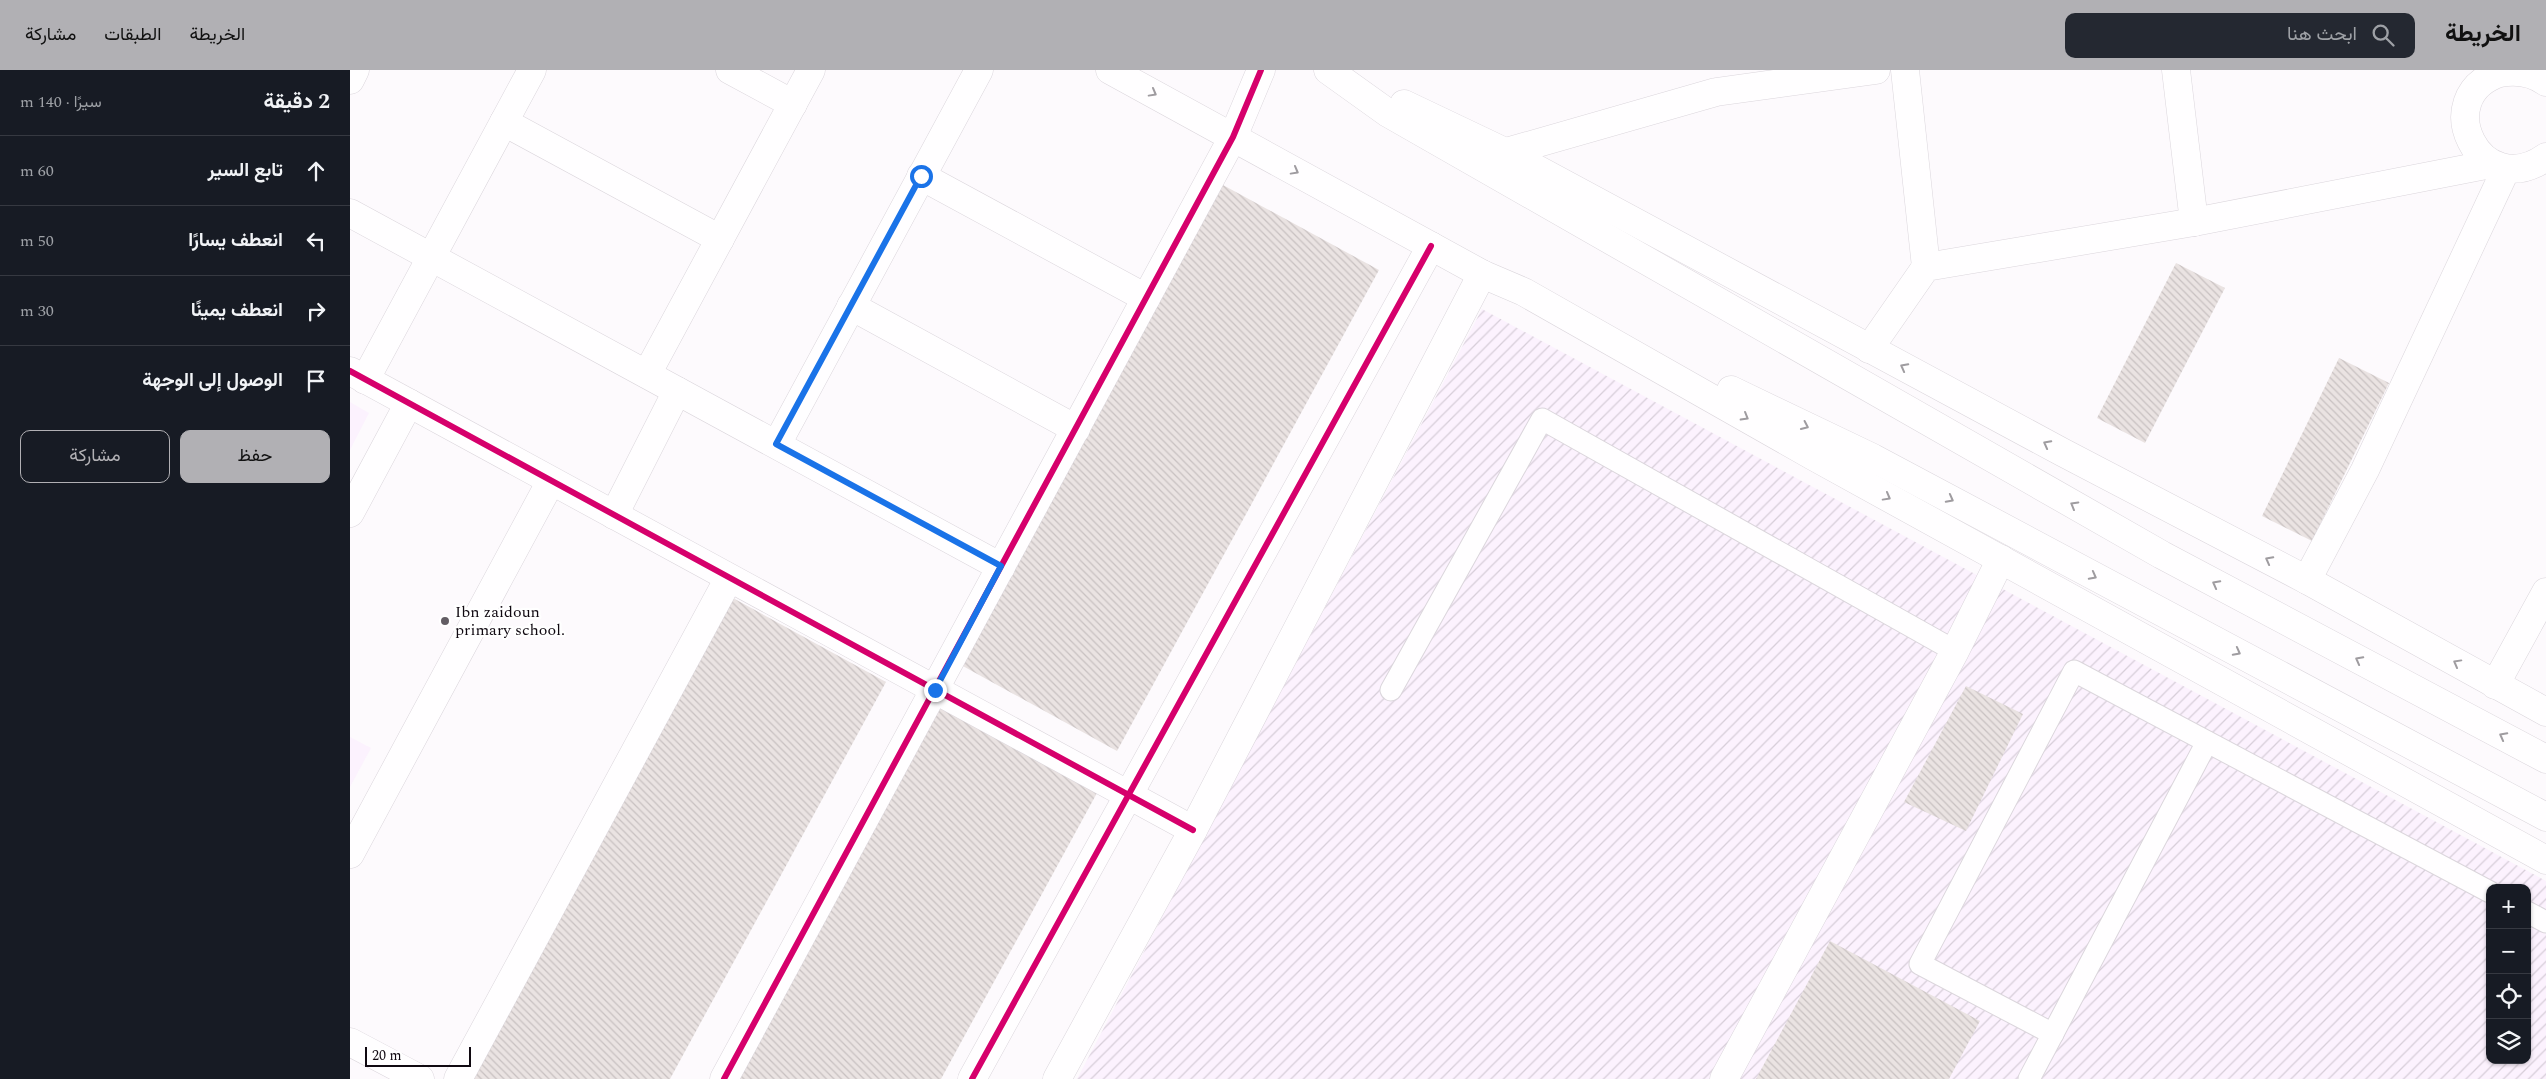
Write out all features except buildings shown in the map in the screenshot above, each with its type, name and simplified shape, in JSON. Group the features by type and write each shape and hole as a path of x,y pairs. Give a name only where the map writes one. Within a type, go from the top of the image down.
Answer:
{"street":[{"path":"350,80 355,70"},
{"path":"532,70 431,257 358,376 1193,830"},
{"path":"730,70 793,104"},
{"path":"647,374 811,70"},
{"path":"776,444 979,70"},
{"path":"1110,70 1482,274 1524,292 1873,458 2546,817"},
{"path":"724,1079 1233,137 1261,70"},
{"path":"1328,70 1388,113 2162,555 2546,759"},
{"path":"1333,70 1507,153 1869,349 2307,580 2546,712"},
{"path":"1869,349 1926,266 1905,70"},
{"path":"2176,70 2194,222"},
{"path":"2466,70 2470,97"},
{"path":"2546,82 2536,75 2522,70 2506,71 2491,75 2479,84 2470,97 2465,112 2465,127 2470,142 2479,154 2506,167 2546,182"},
{"path":"1471,161 1507,153 1714,81 1862,71"},
{"path":"504,122 720,239"},
{"path":"1926,266 2194,222 2506,167 2536,164 2546,157"},
{"path":"2307,580 2365,470 2506,167"},
{"path":"921,176 1146,298"},
{"path":"350,213 1001,566"},
{"path":"972,1079 1430,246"},
{"path":"1057,1079 1193,830 1482,274"},
{"path":"1524,292 1805,452 2546,860"},
{"path":"851,306 1076,429"},
{"path":"614,515 677,390"},
{"path":"350,513 409,403"},
{"path":"350,854 551,481"},
{"path":"1724,1079 1955,651 2001,559"},
{"path":"458,1079 729,578"},
{"path":"2495,685 2546,592"},
{"path":"350,1042 414,1078"}],"lane":[{"path":"1391,690 1542,419 1955,651"},
{"path":"2053,1034 1920,964 2074,671 2486,890"},
{"path":"2029,1079 2207,742"},
{"path":"2531,914 2546,922"}],"shaded area":[{"path":"1482,309 2546,881 2546,1079 1077,1079"},
{"path":"350,402 369,413 350,450"},
{"path":"350,737 371,748 350,787"}],"cycle path":[{"path":"724,1079 1233,137 1261,70"},
{"path":"972,1079 1431,246"},
{"path":"350,371 1193,830"}],"place":[{"name":"Ibn zaidoun primary school.","path":"445,621"}],"route":[{"path":"921,176 776,444 1001,566 935,690"}]}
